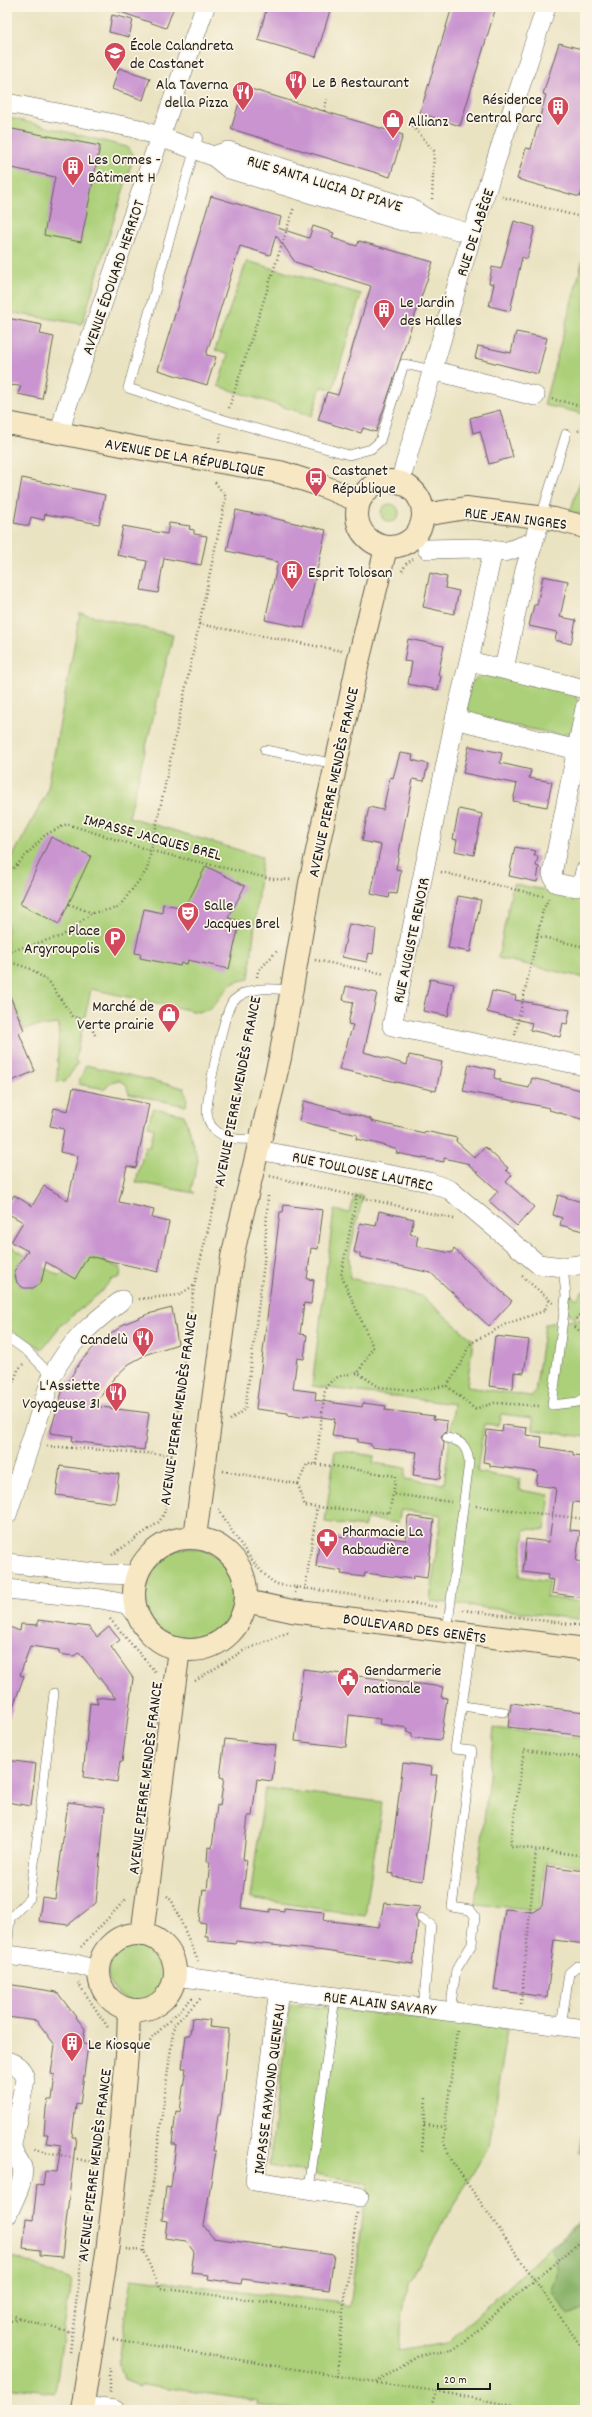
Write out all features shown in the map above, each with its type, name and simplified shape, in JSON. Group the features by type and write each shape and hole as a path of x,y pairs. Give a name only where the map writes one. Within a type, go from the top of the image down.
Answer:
{"street":[{"name":"AVENUE ÉDOUARD HERRIOT","path":"60,433 205,7"},
{"name":"RUE DE LABÈGE","path":"400,482 472,234 546,7"},
{"name":"RUE SANTA LUCIA DI PIAVE","path":"7,103 135,128 160,136 195,143 229,169 402,221 433,223 472,234"},
{"name":"RUE SANTA LUCIA DI PIAVE","path":"213,156 228,152 410,208 433,223"},
{"path":"432,370 534,396"},
{"name":"AVENUE DE LA RÉPUBLIQUE","path":"7,423 280,472 320,485 360,501"},
{"path":"388,481 400,482 415,491 420,498 424,515 422,526 416,536 408,543 398,547 386,548 376,545 361,531 357,516 360,501 366,491 376,484 388,481"},
{"name":"RUE JEAN INGRES","path":"424,515 466,508 541,517 585,527"},
{"path":"504,669 533,542 541,517"},
{"path":"427,550 476,548 505,552 533,542"},
{"name":"AVENUE PIERRE MENDÈS FRANCE","path":"195,1537 231,1265 280,1058 292,990 289,952 310,883 338,764 359,658 386,548"},
{"name":"RUE AUGUSTE RENOIR","path":"493,550 455,719 392,1026 585,1066"},
{"path":"469,661 585,689"},
{"path":"585,708 552,874 552,891 576,887 583,880 585,871"},
{"path":"455,719 577,750"},
{"name":"RUE TOULOUSE LAUTREC","path":"259,1144 429,1182 450,1190 538,1264 563,1267 585,1264"},
{"path":"7,1515 52,1376 68,1349 78,1337 89,1326 122,1300"},
{"path":"195,1537 214,1542 230,1554 241,1568 246,1584 246,1601 239,1622 224,1639 210,1647 194,1650 179,1649 165,1645 153,1637 144,1627 137,1614 134,1602 137,1575 146,1559 160,1546 177,1539 195,1537"},
{"path":"7,1563 104,1574 137,1575"},
{"path":"7,1589 101,1599 126,1604 137,1614"},
{"name":"BOULEVARD DES GENÊTS","path":"246,1601 296,1611 473,1635 585,1648"},
{"name":"AVENUE PIERRE MENDÈS FRANCE","path":"142,1935 179,1649"},
{"path":"142,1935 151,1937 167,1949 172,1957 175,1976 172,1986 159,2003 150,2008 128,2009 120,2006 107,1995 100,1979 99,1971 101,1960 113,1943 127,1936 142,1935"},
{"path":"7,1955 76,1964 99,1971"},
{"name":"RUE ALAIN SAVARY","path":"175,1976 585,2029"},
{"name":"IMPASSE RAYMOND QUENEAU","path":"279,1989 255,2181 359,2197"},
{"name":"AVENUE PIERRE MENDÈS FRANCE","path":"83,2408 96,2338 117,2166 128,2043 128,2009"},
{"path":"7,2061 17,2065 23,2072 25,2080 12,2144 12,2152 22,2166 23,2174 8,2214"},
{"path":"83,2408 115,2410"}],"lane":[{"path":"195,143 128,388 226,420 349,455 371,449 380,441 404,364 432,370"},
{"path":"541,517 566,434"},
{"path":"265,750 338,764"},
{"path":"259,1144 230,1139 214,1129 209,1121 207,1110 212,1078 232,1001 244,993 256,989 292,990"},
{"path":"563,1267 566,1296 552,1405 578,1402 585,1398"},
{"path":"7,1337 32,1356 52,1376"},
{"path":"447,1438 459,1441 467,1448 469,1462 447,1631"},
{"path":"455,2012 456,1970 472,1944 474,1916 470,1910 452,1907 472,1751 455,1749 473,1635"},
{"path":"7,1952 10,1918 30,1898 54,1693"},
{"path":"463,1706 504,1712"},
{"path":"421,1918 431,1925 422,2008"},
{"path":"561,2026 569,1974 577,1966 585,1967"},
{"path":"309,2189 335,1997"}],"path":[{"path":"324,111 328,99"},
{"path":"410,123 434,151 431,192"},
{"path":"7,952 62,936 92,914 118,908 147,870 226,497 212,478 214,461 300,190"},
{"path":"486,193 585,218"},
{"path":"534,396 585,407"},
{"path":"199,624 342,652"},
{"name":"IMPASSE JACQUES BREL","path":"7,873 18,865 45,835 67,824 152,851 272,879 310,883"},
{"path":"425,868 552,891 542,910 512,1051"},
{"path":"69,904 92,914"},
{"path":"537,936 585,947"},
{"path":"289,952 403,977"},
{"name":"AVENUE PIERRE MENDÈS FRANCE","path":"104,1574 105,1561 159,1522 164,1514 194,1286 230,1139 258,971 289,952"},
{"path":"7,961 31,969 50,983 72,1016 88,1022 96,1037"},
{"path":"269,1184 269,1176 451,1217 460,1222"},
{"path":"229,1421 245,1409 264,1263 268,1192"},
{"path":"357,1195 341,1275 373,1347 358,1373"},
{"path":"447,1386 473,1342 506,1324 544,1311 549,1301 521,1276"},
{"path":"122,1300 179,1296 194,1286"},
{"path":"585,1309 572,1324 585,1336"},
{"path":"7,1397 18,1370 25,1361 32,1356"},
{"path":"316,1464 325,1389 331,1380 337,1376 358,1373 378,1387 413,1390 447,1386 474,1409 494,1403 552,1405"},
{"path":"30,1444 172,1455"},
{"path":"220,1478 222,1464"},
{"path":"307,1464 316,1464 396,1476 389,1513 305,1506 298,1484 307,1464"},
{"path":"221,1471 298,1484"},
{"path":"392,1494 585,1519"},
{"path":"218,1506 226,1523 266,1577 279,1584 296,1587 296,1611"},
{"path":"193,1686 195,1681 243,1651 289,1632 296,1611 317,1507"},
{"name":"AVENUE PIERRE MENDÈS FRANCE","path":"101,1599 101,1609 156,1672 157,1679"},
{"path":"585,1758 524,1750 510,1846 536,1851 585,1856"},
{"path":"519,2020 536,1851"},
{"path":"168,1891 167,1898 172,1901 200,1967 207,1992 174,2025 144,2251 159,2288 343,2312"},
{"name":"AVENUE PIERRE MENDÈS FRANCE","path":"110,2036 110,2031 76,1979 76,1964 79,1949 130,1893"},
{"path":"147,2053 148,2046 153,2037 195,1995 203,1980"},
{"path":"455,2012 443,2141 453,2163 585,2352"},
{"name":"AVENUE PIERRE MENDÈS FRANCE","path":"69,2356 96,2338 93,2163 104,2079"},
{"path":"422,2151 426,2098"},
{"path":"424,2125 444,2127"},
{"path":"12,2144 93,2163 117,2166"},
{"path":"337,2376 343,2312 359,2197"},
{"path":"376,2382 417,2356 452,2350 465,2342 585,2238"},
{"path":"122,2248 144,2251"},
{"path":"7,2314 96,2338 436,2391 535,2410"},
{"path":"7,2322 22,2318"},
{"path":"110,2360 110,2410"},
{"path":"430,2410 436,2391"}],"green space":[{"path":"7,117 127,147 134,155 82,324 7,312"},
{"path":"585,252 585,414 544,405"},
{"path":"247,261 361,294 333,389 321,387 312,416 218,386 228,355 215,350"},
{"path":"585,467 585,515 570,512"},
{"path":"386,504 394,504 399,509 397,520 394,522 386,522 381,517 381,509"},
{"path":"80,613 173,635 129,817 262,857 249,979 234,983 214,1005 204,1011 198,1012 91,989 75,1062 78,1063 65,1082 57,1081 59,1024 31,1027 24,1030 13,1003 7,1005 7,867 47,793"},
{"path":"482,673 573,693 579,703 580,708 576,723 570,733 561,735 475,718 466,712 470,684"},
{"path":"513,884 585,897 585,978 498,958"},
{"path":"86,1065 184,1088 187,1098 186,1106 129,1094 126,1084 118,1080 111,1082 105,1089 78,1084"},
{"path":"153,1108 184,1115 198,1160 191,1190 194,1193 136,1182 145,1146 150,1147 154,1128 148,1126"},
{"path":"355,1195 363,1196 349,1256 350,1278 422,1296 473,1340 467,1387 531,1396 535,1393 545,1324 582,1319 585,1321 585,1437 533,1430 533,1418 501,1414 498,1425 484,1424 477,1472 520,1479 519,1490 550,1495 545,1530 525,1529 519,1576 549,1581 546,1597 582,1602 578,1619 430,1601 441,1515 401,1510 398,1523 367,1519 364,1527 325,1522 335,1450 374,1456 373,1463 406,1468 405,1479 444,1484 454,1404 312,1386 334,1210 350,1213"},
{"path":"115,1207 104,1262 121,1268 120,1277 111,1280 101,1292 61,1325 42,1349 7,1328 7,1244 31,1259 19,1263 14,1275 20,1286 33,1288 43,1279 41,1266 60,1276"},
{"path":"585,1289 585,1306 574,1319 566,1308 568,1292 576,1299"},
{"path":"189,1548 207,1552 221,1562 231,1576 235,1594 231,1612 221,1626 207,1636 189,1640 171,1636 157,1626 147,1612 143,1594 147,1576 157,1562 171,1552"},
{"path":"494,1728 585,1739 585,1866 545,1862 539,1910 475,1904"},
{"path":"265,1788 382,1802 365,1916 250,1898"},
{"path":"137,1943 153,1948 161,1956 166,1972 161,1988 153,1996 137,2001 121,1996 113,1988 108,1972 113,1956 121,1948"},
{"path":"290,2004 508,2028 489,2146 407,2283 398,2351 447,2343 585,2215 585,2410 295,2410 257,2405 258,2401 142,2384 139,2386 124,2380 119,2360 132,2278 335,2302 350,2306 368,2183 269,2166"},
{"path":"585,2117 585,2154 579,2153"},
{"path":"585,2217 585,2308 568,2315 551,2291 556,2280 557,2266 551,2249"},
{"path":"7,2254 71,2280 55,2393 7,2387"}],"building":[{"path":"112,7 174,7 166,28 112,9"},
{"path":"267,7 331,7 316,57 258,40"},
{"path":"452,7 496,7 460,126 420,113"},
{"path":"112,15 133,20 129,37 109,32"},
{"name":"Résidence Central Parc","path":"559,43 585,50 585,179 580,197 517,179 526,148 531,149 546,95 543,94"},
{"path":"119,68 150,78 143,100 112,89"},
{"path":"244,87 403,135 390,177 231,129"},
{"name":"Les Ormes - Bâtiment H","path":"7,128 100,146 81,242 44,235 55,177 7,167"},
{"path":"211,196 281,217 278,228 309,238 313,226 334,233 332,238 357,246 359,241 433,262 376,432 363,428 361,433 318,420 327,392 338,395 371,286 295,262 276,235 270,255 240,246 206,355 216,357 207,385 158,370"},
{"path":"514,221 535,227 527,259 522,257 510,311 489,306 494,284 489,283 492,267 501,269"},
{"path":"7,318 42,325 40,334 54,337 42,399 18,394 21,386 7,385"},
{"path":"516,332 547,338 538,374 475,358 478,346 511,353"},
{"path":"500,410 513,457 489,464 480,431 473,433 470,418"},
{"path":"22,478 105,495 99,524 45,514 44,520 31,517 29,526 14,523"},
{"name":"Esprit Tolosan","path":"236,510 326,530 304,628 265,620 278,562 227,551"},
{"path":"169,523 190,526 189,529 194,530 194,534 207,536 201,565 164,558 158,593 141,590 147,561 117,555 123,526 167,534"},
{"path":"430,573 447,577 445,588 459,591 454,614 423,607"},
{"path":"543,576 568,581 560,617 576,620 571,644 555,640 557,632 529,626 534,605 537,605"},
{"path":"408,639 444,646 438,675 441,676 438,690 408,684 412,662 404,661"},
{"path":"469,746 502,753 500,763 531,770 529,778 552,782 547,807 513,801 517,784 463,773"},
{"path":"400,753 413,755 412,760 428,764 424,781 413,779 396,869 401,870 397,894 390,893 389,898 371,894 381,845 362,841 369,807 383,810 390,777 393,778"},
{"path":"459,809 482,814 474,855 455,851 457,840 453,839"},
{"path":"51,837 91,856 59,924 20,904"},
{"path":"515,847 536,851 534,856 538,856 536,866 539,867 537,882 509,876"},
{"path":"206,866 245,886 228,918 240,921 229,969 188,960 187,964 181,963 180,966 140,958 141,954 135,953 144,909 162,913 163,904 185,908"},
{"path":"458,896 481,900 470,952 448,948"},
{"path":"349,924 376,929 373,954 369,953 367,962 342,957"},
{"path":"430,979 454,984 448,1016 423,1011"},
{"path":"346,986 377,993 364,1052 407,1065 409,1055 442,1062 436,1091 339,1069 353,1025 348,1024 353,1002 343,1000"},
{"path":"7,989 24,1030 19,1033 35,1071 7,1083"},
{"path":"492,991 516,996 515,1000 570,1010 567,1024 563,1023 560,1037 530,1030 532,1023 487,1012"},
{"path":"469,1064 495,1070 494,1078 501,1080 500,1082 529,1088 532,1078 585,1091 585,1120 549,1110 550,1108 463,1091"},
{"path":"73,1088 149,1104 136,1168 127,1166 119,1202 154,1210 152,1218 169,1222 158,1272 88,1256 75,1279 46,1262 41,1283 33,1288 24,1288 17,1283 14,1271 28,1251 11,1242 23,1222 7,1213 7,1207 14,1195 32,1206 44,1186 68,1200 78,1156 60,1152 64,1129 50,1126 54,1108 68,1111"},
{"path":"304,1101 371,1119 371,1121 424,1133 425,1131 457,1138 456,1141 475,1158 485,1147 508,1168 506,1170 512,1175 506,1182 534,1207 517,1226 489,1201 498,1191 469,1165 470,1164 444,1158 444,1162 396,1153 397,1150 383,1145 356,1139 357,1135 299,1121"},
{"path":"558,1195 585,1203 583,1231 560,1225 562,1218 553,1215"},
{"path":"284,1205 323,1210 318,1249 311,1248 307,1279 314,1280 311,1304 304,1303 300,1334 307,1335 304,1359 297,1358 293,1389 316,1392 315,1400 362,1407 363,1403 386,1406 385,1410 434,1416 433,1419 447,1421 446,1432 441,1437 444,1443 440,1479 413,1475 417,1452 371,1447 371,1444 358,1442 358,1439 332,1436 335,1419 307,1415 300,1417 288,1415 288,1413 256,1409 280,1212 283,1212"},
{"path":"379,1211 414,1219 410,1234 418,1236 416,1246 451,1253 454,1249 512,1301 489,1326 431,1273 360,1257 360,1254 354,1252 360,1223 376,1226"},
{"path":"172,1308 178,1344 147,1354 129,1364 114,1378 93,1406 149,1413 144,1450 72,1441 73,1436 50,1433 63,1389 81,1361 94,1347 124,1324 148,1314"},
{"path":"495,1336 529,1340 524,1373 514,1372 513,1389 489,1386"},
{"path":"503,1425 527,1428 526,1435 542,1437 541,1447 573,1452 573,1455 585,1456 584,1503 573,1502 570,1530 580,1531 576,1561 585,1562 585,1598 552,1593 554,1580 547,1579 548,1575 523,1572 526,1539 549,1542 556,1488 536,1485 538,1472 490,1466 490,1463 483,1462 487,1430 502,1432"},
{"path":"60,1466 119,1474 115,1503 56,1495"},
{"path":"408,1516 434,1520 427,1578 414,1576 413,1579 365,1573 364,1577 341,1574 342,1571 316,1567 320,1535 346,1538 346,1535 360,1537 360,1534 406,1540"},
{"path":"38,1620 89,1627 97,1637 109,1627 120,1640 111,1647 133,1678 122,1762 120,1761 117,1782 83,1777 90,1703 98,1704 96,1697 116,1699 79,1652 74,1656 59,1654 59,1650 30,1646 20,1675 24,1676 9,1718 7,1717 7,1626 20,1631 21,1624 38,1625"},
{"path":"303,1669 443,1687 441,1697 447,1698 441,1740 412,1737 412,1733 407,1732 408,1728 379,1724 380,1719 349,1715 346,1747 295,1741"},
{"path":"511,1703 585,1712 585,1736 508,1727"},
{"path":"225,1739 276,1745 272,1781 257,1779 252,1816 248,1816 243,1859 247,1860 241,1908 270,1912 270,1909 284,1911 284,1908 324,1912 323,1920 379,1927 384,1903 420,1907 415,1917 418,1923 413,1964 325,1951 236,1941 235,1944 208,1941 208,1936 205,1936 206,1923 199,1922 203,1889 207,1890 210,1862 207,1862 208,1847 212,1848 217,1805 220,1806 224,1778 220,1777"},
{"path":"7,1760 36,1764 31,1806 7,1802"},
{"path":"403,1763 432,1767 431,1775 437,1775 423,1881 394,1877 394,1874 389,1873"},
{"path":"68,1802 105,1807 96,1903 68,1925 39,1921 42,1897 55,1899"},
{"path":"547,1866 585,1871 585,1944 554,1940 547,1997 494,1990 505,1909 533,1912 542,1906"},
{"path":"7,1984 57,1992 85,2029 83,2044 88,2045 80,2105 76,2104 72,2137 76,2137 62,2257 40,2255 40,2250 23,2248 26,2219 33,2220 37,2185 43,2186 45,2171 57,2172 61,2145 46,2143 48,2134 44,2134 46,2108 48,2100 52,2100 55,2075 51,2074 55,2045 37,2021 7,2017"},
{"path":"192,2018 210,2020 209,2027 229,2029 222,2102 220,2115 218,2115 213,2151 216,2151 204,2226 213,2238 334,2255 329,2290 242,2279 241,2284 208,2279 209,2275 191,2273 194,2252 186,2241 165,2238 167,2221 162,2220 164,2203 166,2187 171,2188 176,2144 172,2144 176,2111 180,2112 186,2068 182,2068 186,2035 190,2035"}],"place":[{"name":"École Calandreta de Castanet","path":"115,72"},
{"name":"Le B Restaurant","path":"296,100"},
{"name":"Ala Taverna della Pizza","path":"243,112"},
{"name":"Résidence Central Parc","path":"558,126"},
{"name":"Allianz","path":"393,140"},
{"name":"Les Ormes - Bâtiment H","path":"73,186"},
{"name":"Le Jardin des Halles","path":"384,330"},
{"name":"Castanet République","path":"316,498"},
{"name":"Esprit Tolosan","path":"292,590"},
{"name":"Salle Jacques Brel","path":"188,932"},
{"name":"Place Argyroupolis","path":"115,958"},
{"name":"Marché de Verte prairie","path":"169,1034"},
{"name":"Candelù","path":"143,1358"},
{"name":"L'Assiette Voyageuse 31","path":"116,1412"},
{"name":"Pharmacie La Rabaudière","path":"327,1558"},
{"name":"Gendarmerie nationale","path":"348,1698"},
{"name":"Le Kiosque","path":"72,2062"}]}
